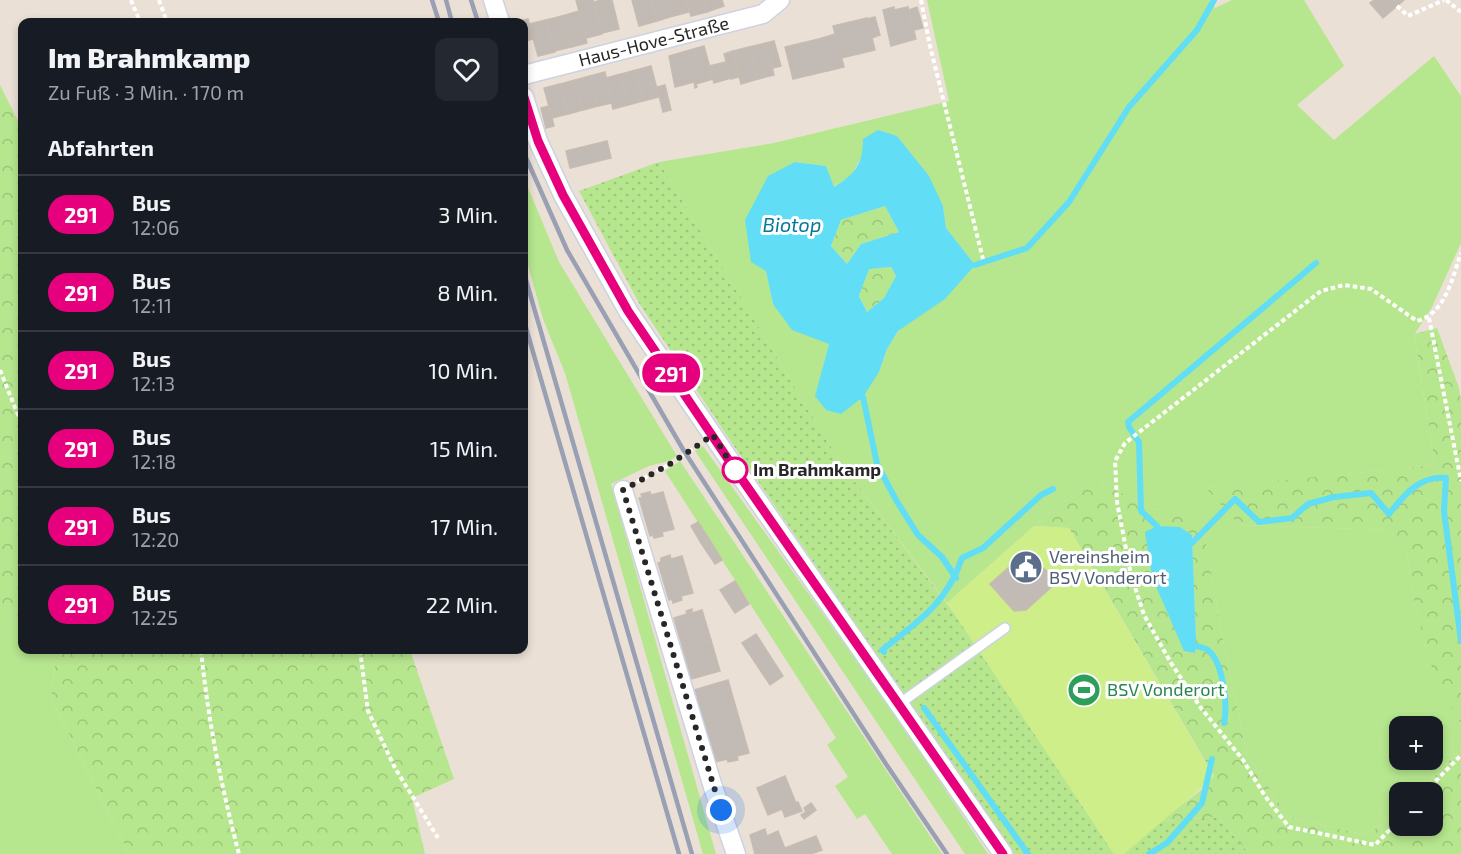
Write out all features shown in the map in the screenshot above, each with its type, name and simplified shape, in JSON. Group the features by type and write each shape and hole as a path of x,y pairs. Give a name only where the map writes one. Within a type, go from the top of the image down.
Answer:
{"street":[{"path":"493,0 499,18"},
{"name":"Haus-Hove-Straße","path":"528,74 763,14 780,0"},
{"path":"528,110 538,141 568,204 628,311 1003,854"},
{"path":"623,490 713,788 736,854"}],"lane":[{"path":"899,704 1005,628"}],"path":[{"path":"131,0 138,18"},
{"path":"159,0 166,18"},
{"path":"921,0 930,46 983,259"},
{"path":"1397,6 1408,16 1445,0 1461,12"},
{"path":"1389,830 1374,845 1289,827 1265,796 1243,760 1201,708 1171,663 1144,615 1131,575 1117,501 1115,461 1125,443 1321,291 1344,285 1371,289 1418,321 1429,318 1442,304 1461,253"},
{"path":"1429,318 1461,481"},
{"path":"0,370 18,415"},
{"path":"623,490 670,464 713,435"},
{"path":"201,654 216,760 239,854"},
{"path":"361,654 368,711 395,768 438,838"},
{"path":"1435,782 1461,755"}],"green space":[{"path":"927,0 1209,0 1215,8 1232,0 1304,0 1344,66 1297,105 1334,140 1434,56 1461,96 1461,243 1432,307 1414,335 1435,465 1207,488 1239,525 1390,530 1407,554 1414,603 1436,682 1461,724 1461,748 1443,767 1443,716 1389,716 1389,770 1440,770 1429,782 1389,782 1389,818 1367,835 1288,817 1247,754 1220,626 1201,515 1151,509 1094,479 1034,526 947,603 840,462 659,162 774,143 949,101","holes":["897,136 911,154 943,206 946,228 974,265 898,331 887,349 879,372 823,367 829,344 773,304 766,270 795,162 826,166 833,187 851,176 863,154 863,139"]},
{"path":"0,85 18,121 18,617 0,627"},
{"path":"659,162 840,462 978,645 1114,854 1013,854 723,430 639,303 579,191"},
{"path":"528,188 559,262 677,456 611,484 716,854 703,854 565,373 543,319 528,265"},
{"path":"885,206 899,232 861,244 847,264 831,246 841,220"},
{"path":"891,267 896,276 884,298 867,312 859,296 869,268"},
{"path":"1437,328 1459,388 1461,400 1461,724 1436,683 1414,603 1407,554 1390,530 1239,525 1206,488 1435,465 1414,334"},
{"path":"703,446 903,726 988,854 965,854 695,451"},
{"path":"680,461 942,854 892,854 865,814 857,819 835,786 848,777 827,745 836,738 665,471"},
{"path":"1094,479 1151,509 1201,514 1220,626 1247,754 1288,817 1367,835 1389,818 1389,836 1443,836 1443,782 1429,782 1443,770 1461,748 1461,854 1249,854 1219,817 1160,821 1200,791 1214,776 1069,528 1034,526","holes":["1180,527 1192,535 1196,639"]},
{"name":"BSV Vonderort","path":"1034,526 1069,528 1214,777 1124,854 1114,854 947,603"},
{"path":"18,617 18,654 49,654 55,664 51,698 129,854 0,854 0,627"},
{"path":"49,654 411,654 454,779 412,798 425,854 129,854 51,698 55,664"},
{"path":"1219,817 1249,854 1124,854 1160,821"}],"water":[{"name":"Biotop","path":"878,130 897,136 929,176 943,206 946,228 975,265 945,299 898,331 887,349 879,372 863,397 841,414 826,410 815,396 829,344 792,330 773,304 766,271 751,262 745,220 768,176 795,162 826,166 834,187 856,168 863,148 863,139","holes":["885,206 899,232 861,244 847,264 831,246 841,220","891,267 896,276 884,298 867,312 859,296 869,269"]},
{"path":"1157,526 1180,527 1192,535 1195,653 1184,651 1152,577 1145,532"}],"building":[{"path":"576,0 593,0 602,34 586,38"},
{"path":"612,0 619,29 602,33 594,2"},
{"path":"632,0 651,0 657,21 639,26"},
{"path":"651,0 668,0 673,16 657,21"},
{"path":"668,0 686,0 689,12 673,16"},
{"path":"686,0 704,0 707,12 691,16"},
{"path":"704,0 722,0 724,6 707,12"},
{"path":"1374,0 1404,0 1383,18 1370,3"},
{"path":"894,7 894,10 908,7 916,39 891,46 883,10"},
{"path":"917,7 923,28 914,30 909,10"},
{"path":"579,11 587,43 571,47 562,16"},
{"path":"562,16 571,47 554,51 546,20"},
{"path":"875,17 880,35 872,38 867,19"},
{"path":"867,18 875,50 858,54 850,22"},
{"path":"528,19 533,39 528,40"},
{"path":"546,20 555,52 538,56 529,24"},
{"path":"850,22 858,54 841,58 833,26"},
{"path":"835,34 844,67 827,71 819,39"},
{"path":"819,39 827,71 810,75 802,43"},
{"path":"774,41 781,66 773,68 766,43"},
{"path":"766,43 774,75 758,79 749,47"},
{"path":"802,43 810,75 793,79 785,47"},
{"path":"704,46 713,79 696,84 695,88 694,82 675,87 669,56"},
{"path":"749,47 758,79 741,84 733,51"},
{"path":"733,51 739,77 731,79 724,54"},
{"path":"726,62 731,78 714,83 709,66"},
{"path":"651,66 659,97 643,101 636,70"},
{"path":"636,70 643,101 628,105 621,74"},
{"path":"605,72 612,103 598,106 590,76"},
{"path":"621,74 628,105 613,109 606,78"},
{"path":"590,76 598,106 583,110 575,80"},
{"path":"575,80 583,110 568,114 560,84"},
{"path":"560,84 568,114 552,118 544,88"},
{"path":"665,85 671,110 663,112 657,87"},
{"path":"549,106 554,126 546,128 541,108"},
{"path":"607,141 611,158 570,168 566,151"},
{"path":"650,492 651,495 663,492 674,529 662,532 663,536 654,538 653,535 650,536 639,498 642,498 641,494"},
{"path":"698,522 709,539 701,543 691,526"},
{"path":"709,539 722,560 715,564 701,543"},
{"name":"Vereinsheim BSV Vonderort","path":"1027,551 1057,582 1026,610 1014,611 990,584"},
{"path":"670,555 671,559 682,556 693,593 681,596 682,600 673,603 672,599 669,600 658,563 661,562 661,558"},
{"path":"735,581 749,604 735,613 720,590"},
{"path":"692,609 692,613 702,610 711,640 683,649 674,618 687,614 686,611"},
{"path":"756,634 783,676 770,685 742,643"},
{"path":"711,640 720,671 691,679 683,649"},
{"path":"728,680 749,753 737,756 738,760 728,762 727,759 715,762 694,690"},
{"path":"785,776 796,803 768,815 757,788"},
{"path":"798,802 802,811 785,817 782,809"},
{"path":"811,803 816,810 804,819 801,815 806,812 804,808"},
{"path":"765,829 767,836 778,831 787,854 755,854 750,835"},
{"path":"816,836 822,850 811,854 787,854 785,848"}],"waterway":[{"path":"975,265 1027,248 1069,202 1129,107 1197,30 1214,0"},
{"path":"1157,526 1141,511 1139,442 1128,422 1316,263"},
{"path":"863,397 877,464 918,535 942,557 956,578"},
{"path":"1192,543 1235,499 1259,522 1292,518 1308,504 1334,497 1371,493 1389,514 1407,493 1420,483 1446,478 1444,511 1461,641"},
{"path":"884,652 882,650 940,600 956,574 962,558 983,548 1041,495 1053,489"},
{"path":"1196,646 1209,651 1218,665 1225,695 1224,723"},
{"path":"924,708 1028,854"},
{"path":"1149,854 1167,843 1202,803 1212,759"}],"railway":[{"path":"432,0 438,18"},
{"path":"446,0 451,18"},
{"path":"471,0 477,18"},
{"path":"528,162 567,250 684,451 886,764 947,854"},
{"path":"528,287 692,854"},
{"path":"528,335 679,854"}],"bus line":[{"name":"291","path":"528,110 538,141 563,195 628,311 732,465 1003,854"}],"place":[{"name":"Im Brahmkamp","path":"735,470"},
{"name":"Vereinsheim BSV Vonderort","path":"1026,567"},
{"name":"BSV Vonderort","path":"1084,690"}],"route":[{"path":"721,810 623,490 670,464 713,435 735,470"}]}
